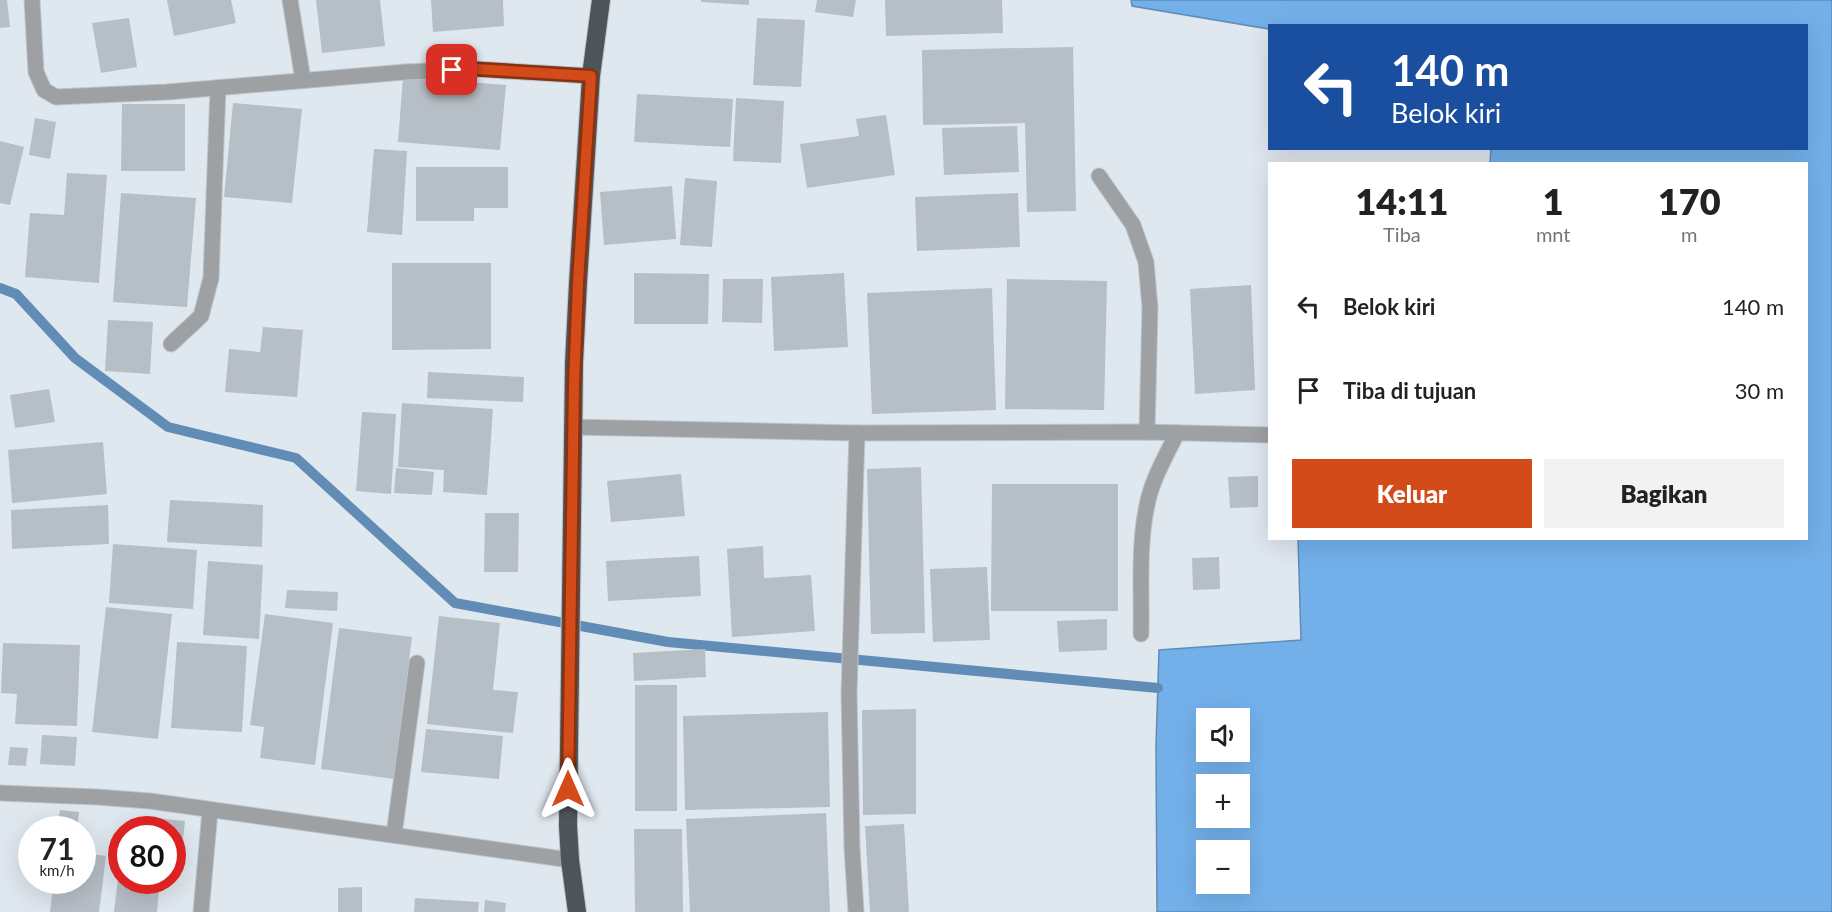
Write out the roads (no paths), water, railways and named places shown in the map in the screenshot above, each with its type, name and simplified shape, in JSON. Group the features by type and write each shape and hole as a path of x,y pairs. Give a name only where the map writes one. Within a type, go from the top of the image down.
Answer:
{"highway":[{"path":"577,912 570,860 568,770 572,427 591,76 601,0"}],"street":[{"path":"32,0 36,72 44,90 56,97 218,88 405,72 475,69 591,76"},
{"path":"290,0 303,80"},
{"path":"171,344 201,316 211,278 218,88"},
{"path":"1099,176 1133,225 1146,262 1150,308 1147,432"},
{"path":"572,427 857,433 1147,432 1268,435"},
{"path":"856,912 852,849 849,693 857,433"},
{"path":"1141,634 1142,557 1147,504 1154,482 1177,433"},
{"path":"394,835 417,663"},
{"path":"0,793 150,801 570,860"},
{"path":"201,912 210,811"}],"water":[{"path":"1131,0 1832,0 1832,912 1157,912 1156,746 1159,650 1301,640 1298,540 1808,540 1808,162 1490,162 1491,150 1808,150 1808,24 1268,24 1268,29 1132,6"}],"waterway":[{"path":"0,288 16,294 75,358 168,427 296,458 455,603 668,642 1158,688"}]}
